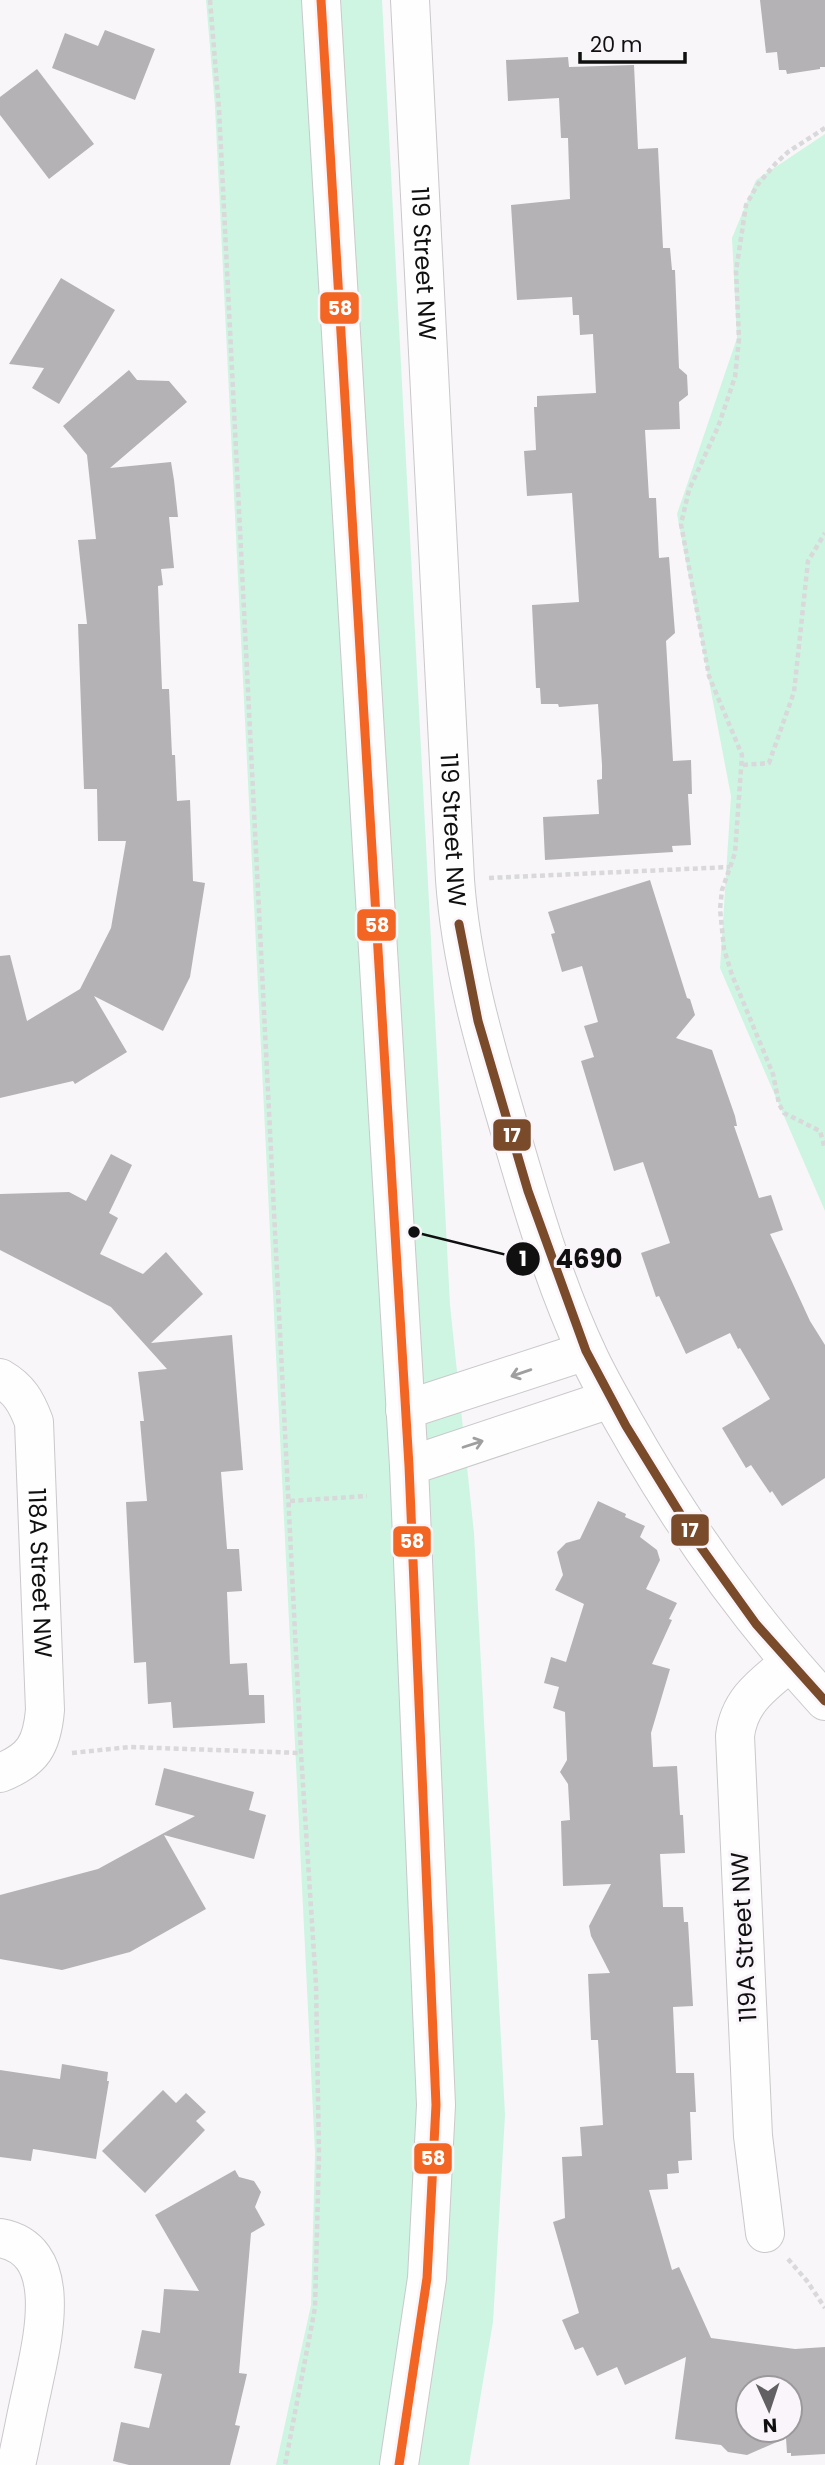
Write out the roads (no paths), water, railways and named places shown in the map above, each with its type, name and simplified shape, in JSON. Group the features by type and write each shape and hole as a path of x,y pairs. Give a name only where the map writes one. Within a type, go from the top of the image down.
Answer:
{"street":[{"path":"321,0 409,1466 436,2105 427,2278 399,2465"},
{"name":"119 Street NW","path":"411,0 457,909 478,1021 539,1227 586,1351 610,1399 663,1490 739,1602 825,1702"},
{"path":"405,1410 586,1351"},
{"name":"118A Street NW","path":"9,1384 27,1403 34,1430 44,1697 43,1733 14,1765"},
{"path":"409,1466 610,1399"},
{"name":"119A Street NW","path":"765,2233 753,2136 736,1736 737,1721 748,1699 789,1663"},
{"path":"0,2238 23,2248 41,2272 46,2302 46,2316 16,2465"}],"place":[{"name":"4690","path":"414,1232"}]}
